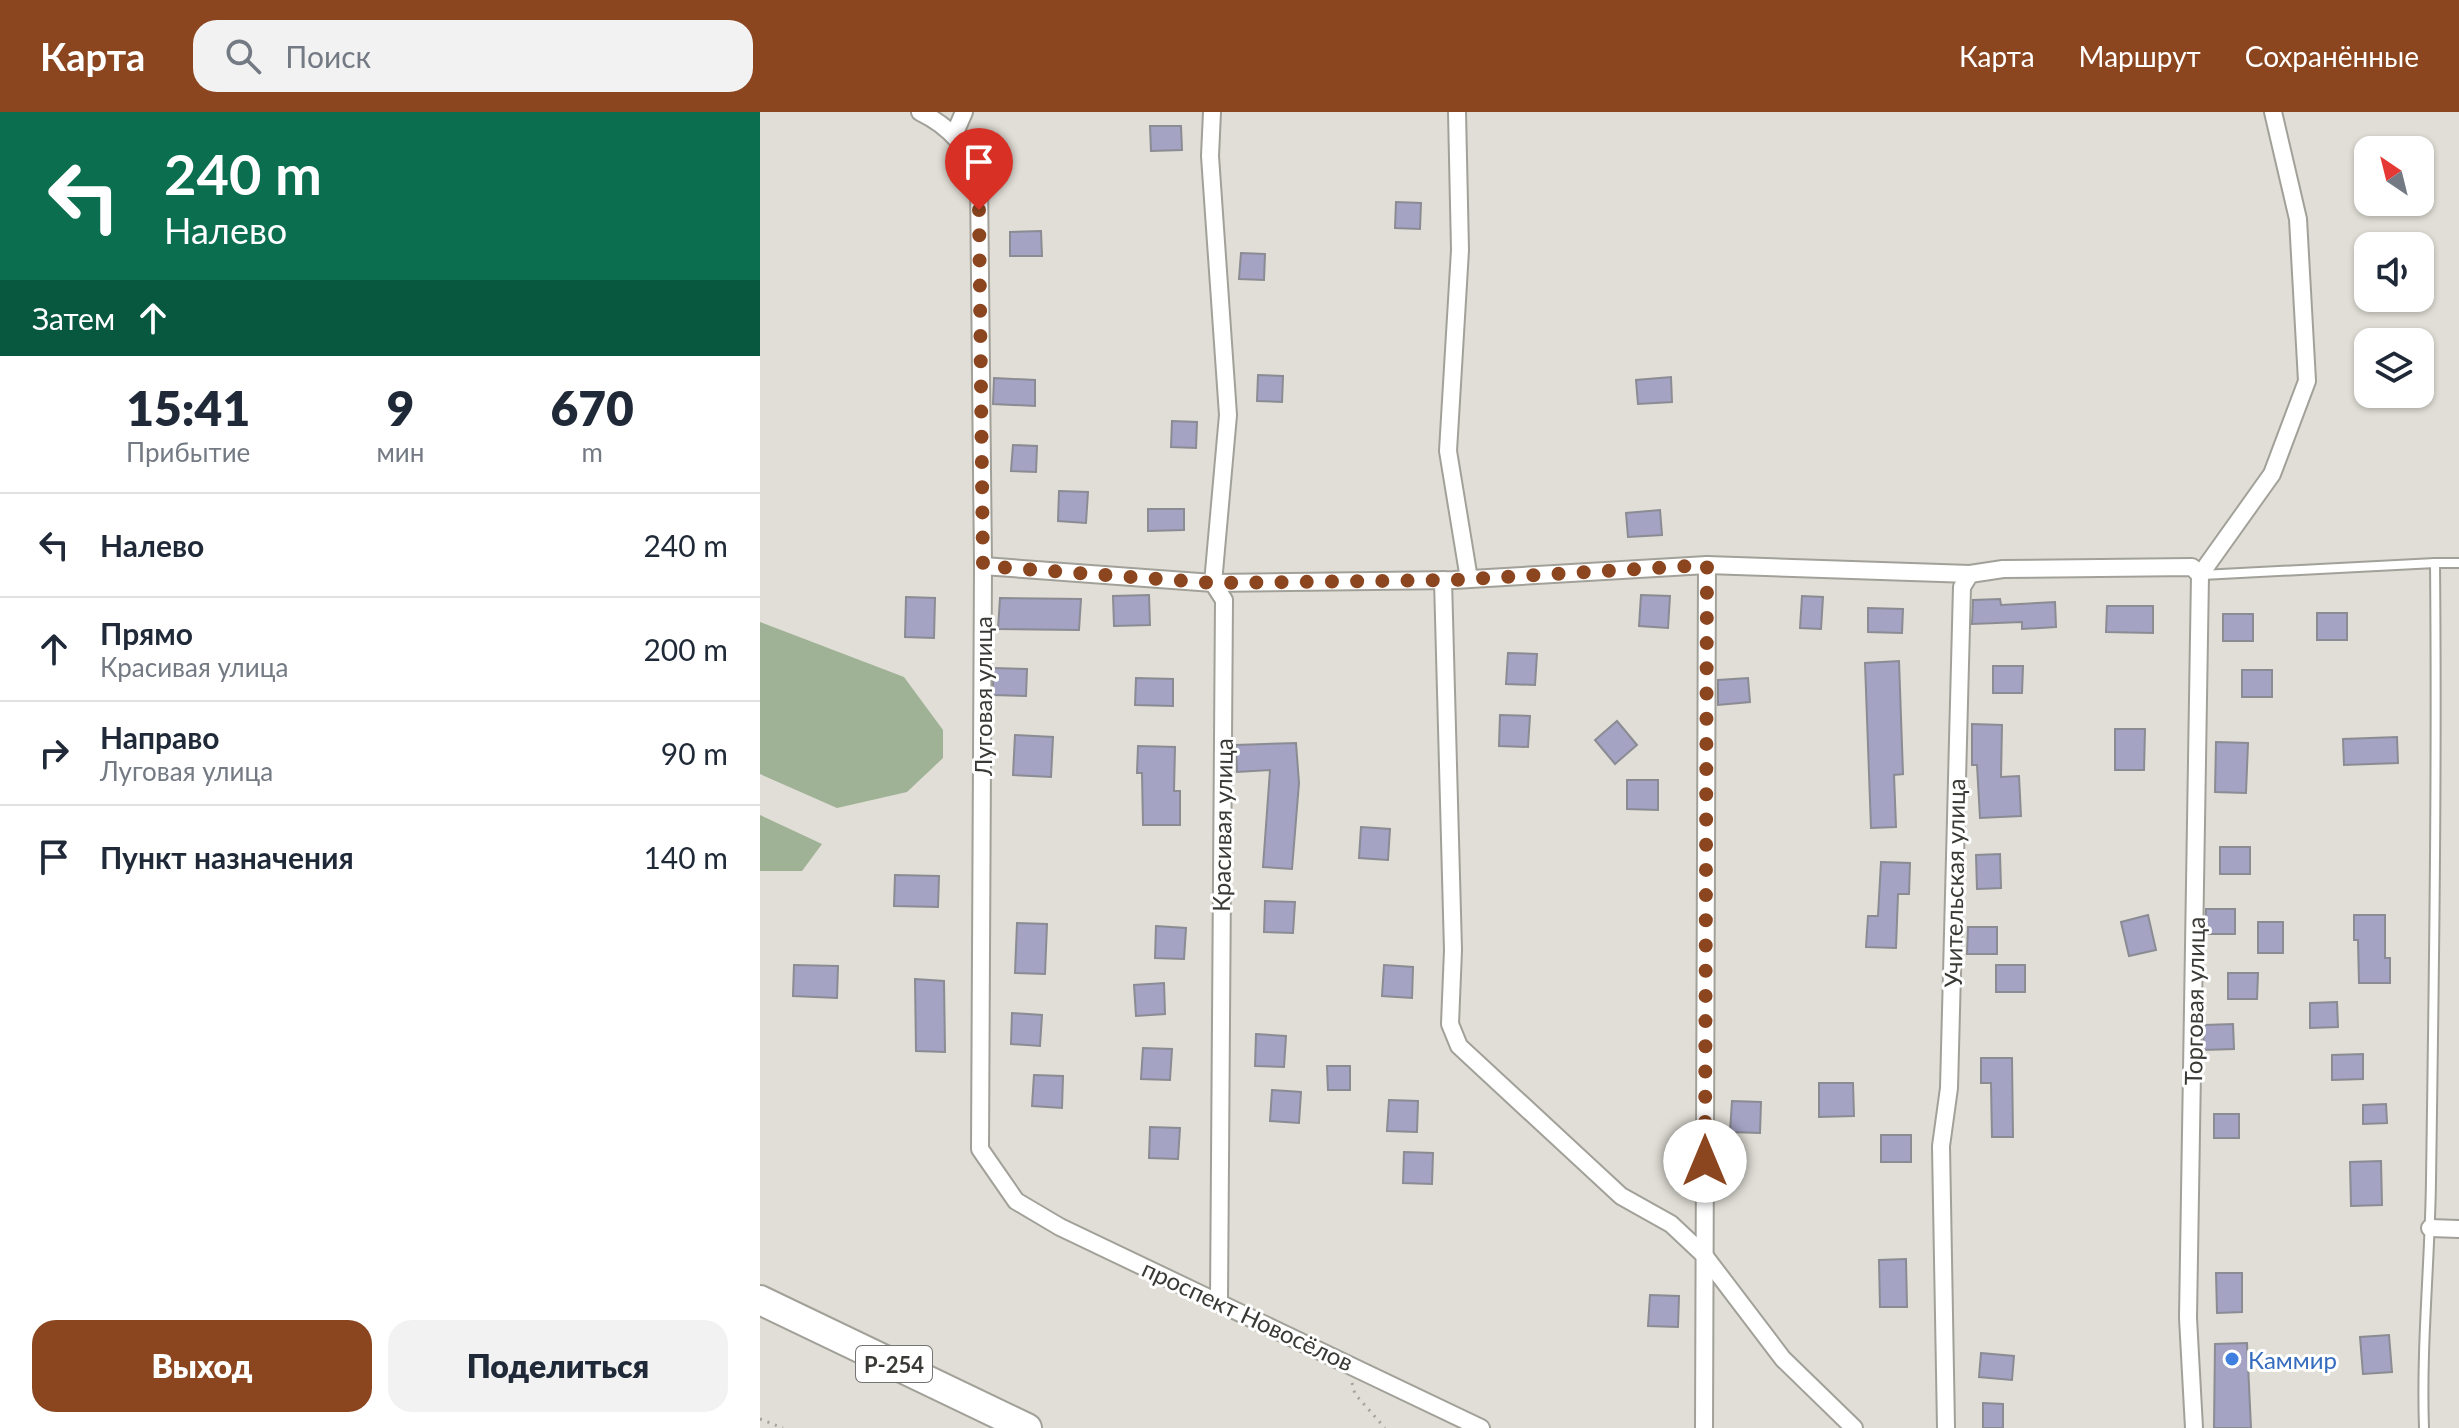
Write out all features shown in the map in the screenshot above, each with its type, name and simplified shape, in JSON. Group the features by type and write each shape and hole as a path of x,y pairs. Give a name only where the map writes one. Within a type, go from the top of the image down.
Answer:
{"highway":[{"name":"Р-254","path":"760,1300 1027,1428"}],"street":[{"path":"920,112 954,135 964,112"},
{"path":"1212,112 1210,156 1228,415 1213,583"},
{"path":"1457,112 1460,250 1448,451 1469,579"},
{"path":"983,566 1213,583 1443,580 1707,565 1970,574 2003,569 2192,567 2200,575 2272,474 2307,381 2298,219 2273,112"},
{"name":"Луговая улица","path":"954,135 970,152 979,180 983,566 980,1149 1016,1201"},
{"path":"1704,1428 1707,565"},
{"name":"Учительская улица","path":"1946,1428 1941,1146 1949,1088 1962,587 1970,574"},
{"name":"Торговая улица","path":"2194,1428 2188,1318 2200,575"},
{"path":"1443,580 1453,950 1450,1024 1459,1046 1621,1196 1671,1224 1704,1255 1783,1359 1854,1428"},
{"name":"Красивая улица","path":"1213,583 1224,600 1219,1301"},
{"name":"проспект Новосёлов","path":"1016,1201 1060,1227 1481,1428"},
{"path":"2430,1228 2459,1229"}],"lane":[{"path":"2424,1428 2421,1362 2430,1228 2437,786 2435,563"},
{"path":"2200,575 2459,563"}],"path":[{"path":"1345,1361 1355,1394 1385,1428"},
{"path":"760,1419 783,1428"}],"green space":[{"path":"760,622 904,677 943,730 943,758 907,792 837,808 760,774"},
{"path":"760,815 822,844 802,871 760,871"}],"building":[{"path":"1150,126 1181,126 1182,150 1151,151"},
{"path":"1396,202 1421,203 1420,229 1395,228"},
{"path":"1041,231 1042,256 1010,256 1010,232"},
{"path":"1241,253 1265,254 1264,280 1239,279"},
{"path":"1258,375 1283,376 1282,402 1257,401"},
{"path":"1671,377 1672,402 1638,404 1636,380"},
{"path":"994,378 1035,380 1035,406 993,404"},
{"path":"1172,421 1197,422 1196,448 1171,447"},
{"path":"1013,445 1037,446 1036,472 1011,471"},
{"path":"1059,491 1088,492 1086,523 1058,521"},
{"path":"1148,509 1184,509 1184,530 1148,531"},
{"path":"1660,510 1662,535 1628,537 1626,513"},
{"path":"1149,595 1150,625 1114,626 1113,596"},
{"path":"1641,595 1670,596 1668,628 1639,626"},
{"path":"1802,596 1823,597 1821,629 1800,628"},
{"path":"906,597 935,598 934,638 905,637"},
{"path":"1000,598 1081,599 1079,630 998,629"},
{"path":"2000,599 2001,605 2055,602 2056,627 2022,629 2022,622 1972,624 1973,600"},
{"path":"2107,606 2153,606 2153,633 2106,632"},
{"path":"1868,608 1903,609 1902,633 1868,632"},
{"path":"2317,613 2347,613 2347,640 2317,640"},
{"path":"2223,614 2253,614 2253,641 2223,641"},
{"path":"1508,653 1537,654 1535,685 1506,684"},
{"path":"1899,661 1903,774 1894,775 1896,827 1871,828 1865,663"},
{"path":"1993,666 2023,666 2022,693 1993,693"},
{"path":"993,668 1027,669 1026,696 993,695"},
{"path":"2242,670 2272,670 2272,697 2242,697"},
{"path":"1136,678 1173,679 1173,706 1135,705"},
{"path":"1748,678 1750,702 1718,705 1718,680"},
{"path":"1500,715 1530,716 1528,747 1499,746"},
{"path":"1617,721 1637,745 1615,764 1595,740"},
{"path":"1972,724 2002,725 2001,777 2019,776 2021,816 1980,818 1977,765 1972,765"},
{"path":"2115,729 2145,729 2144,770 2115,770"},
{"path":"1015,735 1053,737 1051,777 1013,775"},
{"path":"2397,737 2398,763 2344,765 2343,739"},
{"path":"2216,742 2248,743 2246,793 2215,792"},
{"path":"1296,743 1299,783 1292,869 1263,867 1270,770 1237,772 1236,745"},
{"path":"1138,746 1175,747 1174,791 1180,791 1180,825 1143,825 1142,773 1137,773"},
{"path":"1627,780 1658,780 1658,810 1627,809"},
{"path":"1361,827 1390,829 1388,860 1359,858"},
{"path":"2220,847 2250,847 2250,874 2220,874"},
{"path":"2000,854 2001,888 1977,889 1976,855"},
{"path":"1881,862 1910,863 1909,894 1898,894 1896,948 1866,947 1868,916 1878,916"},
{"path":"895,875 939,876 938,907 894,906"},
{"path":"1265,901 1295,902 1293,933 1264,932"},
{"path":"2206,909 2235,909 2235,934 2205,934"},
{"path":"2148,915 2156,950 2129,956 2121,922"},
{"path":"2354,915 2385,915 2385,958 2390,958 2390,983 2359,983"},
{"path":"2258,922 2283,922 2283,953 2258,953"},
{"path":"1017,923 1047,924 1045,974 1015,973"},
{"path":"1156,926 1186,928 1184,959 1155,958"},
{"path":"1968,927 1997,927 1997,954 1967,954"},
{"path":"794,965 838,966 837,998 793,996"},
{"path":"1384,965 1413,967 1412,998 1382,996"},
{"path":"1996,965 2025,965 2025,992 1996,992"},
{"path":"2228,973 2258,973 2257,999 2228,999"},
{"path":"915,979 944,981 945,1052 916,1051"},
{"path":"1164,983 1165,1014 1136,1016 1134,985"},
{"path":"2337,1002 2338,1027 2310,1028 2310,1003"},
{"path":"1012,1013 1042,1015 1040,1046 1011,1044"},
{"path":"2233,1024 2234,1049 2203,1050 2204,1025"},
{"path":"1256,1034 1286,1036 1284,1067 1255,1066"},
{"path":"1143,1048 1172,1049 1170,1080 1141,1079"},
{"path":"2363,1054 2363,1079 2332,1080 2332,1055"},
{"path":"1981,1058 2012,1058 2013,1137 1992,1137 1991,1083 1981,1083"},
{"path":"1327,1066 1350,1066 1350,1090 1328,1090"},
{"path":"1034,1075 1063,1076 1062,1108 1032,1106"},
{"path":"1819,1083 1853,1083 1854,1116 1819,1117"},
{"path":"1272,1090 1301,1092 1299,1123 1270,1121"},
{"path":"1389,1100 1418,1101 1417,1132 1387,1131"},
{"path":"1732,1101 1761,1102 1760,1133 1730,1132"},
{"path":"2386,1104 2387,1123 2363,1124 2363,1105"},
{"path":"2214,1114 2239,1114 2239,1138 2214,1138"},
{"path":"1150,1127 1180,1128 1178,1159 1149,1158"},
{"path":"1881,1135 1911,1135 1911,1162 1881,1162"},
{"path":"1404,1152 1433,1153 1432,1184 1403,1183"},
{"path":"2381,1161 2382,1205 2351,1206 2350,1162"},
{"path":"1906,1259 1907,1307 1880,1307 1879,1260"},
{"path":"2216,1273 2242,1273 2242,1312 2217,1313"},
{"path":"1650,1295 1679,1296 1678,1327 1648,1326"},
{"path":"2389,1335 2392,1372 2363,1374 2360,1337"},
{"path":"2247,1343 2251,1428 2214,1428 2215,1344"},
{"path":"1981,1353 2014,1356 2012,1380 1979,1377"},
{"path":"1983,1403 2003,1404 2003,1428 1983,1428"}],"place":[{"name":"Каммир","path":"2232,1359"}],"route":[{"path":"979,210 983,566 1138,575 1213,583 1454,580 1707,565 1705,1161"}]}
